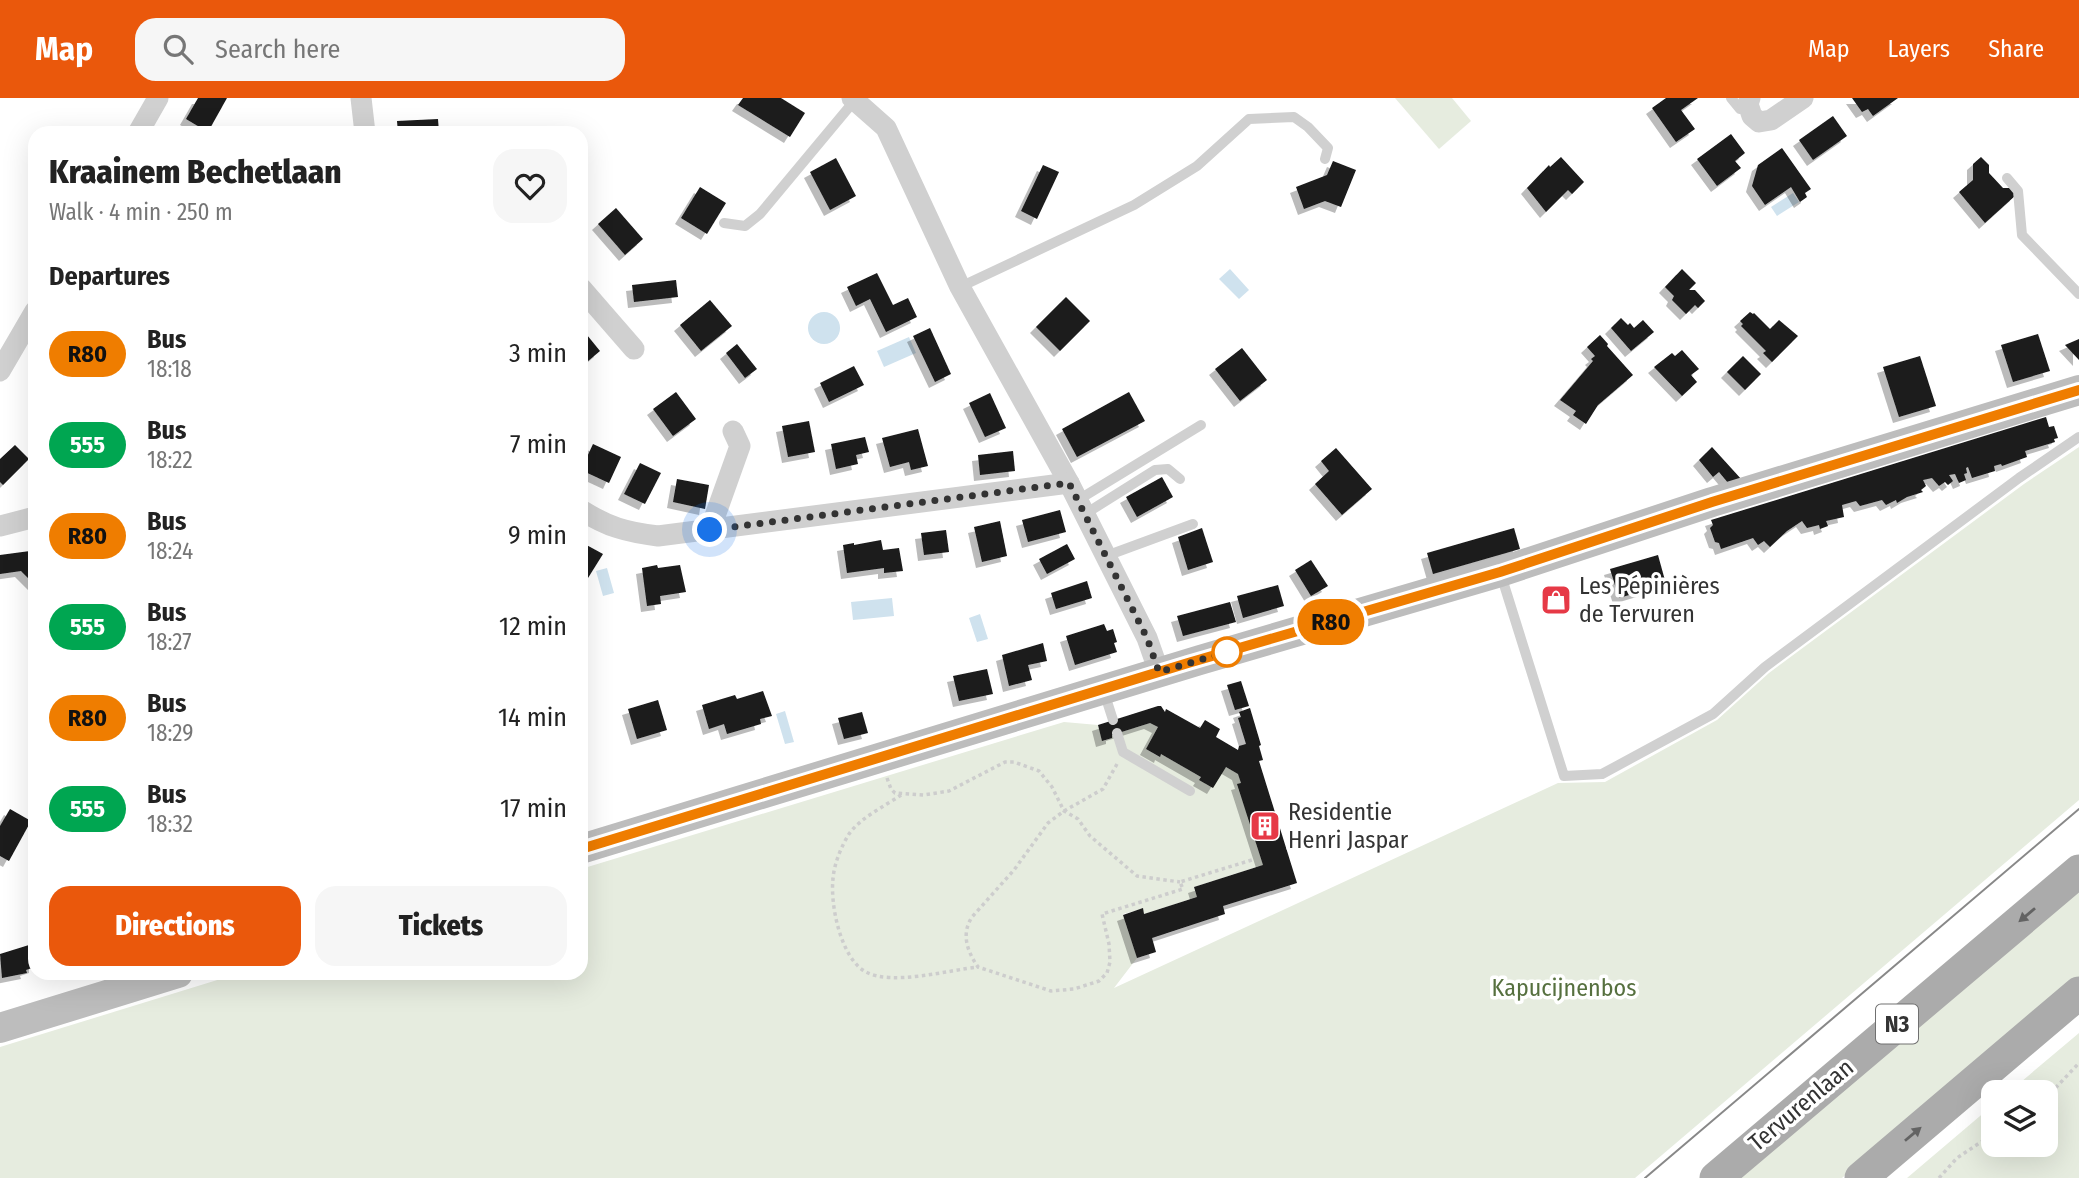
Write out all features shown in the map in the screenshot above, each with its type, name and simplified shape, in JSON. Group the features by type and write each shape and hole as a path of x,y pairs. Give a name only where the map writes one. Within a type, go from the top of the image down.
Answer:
{"main road":[{"name":"Tervurenlaan","path":"1716,1178 2079,871"},
{"path":"1861,1178 2079,993"}],"street":[{"path":"142,126 158,98"},
{"path":"361,98 364,126"},
{"path":"1743,99 1752,116 1759,122 1771,120 1803,98"},
{"path":"853,99 886,128 960,287 1077,499 1147,638 1159,672"},
{"path":"588,311 634,349"},
{"path":"0,371 28,323"},
{"path":"588,847 1159,672 1500,572 1712,502 2079,390"},
{"path":"710,530 740,446 733,431"},
{"path":"588,514 626,533 658,536 1077,499"},
{"path":"0,526 28,519"},
{"path":"0,1028 155,980"}],"lane":[{"path":"724,223 745,226 760,214 853,99"},
{"path":"960,287 1134,205 1197,166 1249,119 1294,117 1328,148 1325,159"},
{"path":"2007,178 2018,191 2022,235 2079,294"},
{"path":"1077,499 1201,425"},
{"path":"1500,572 1564,776 1602,774 1713,714 1765,667 2079,437"},
{"path":"1077,499 1155,470 1168,469 1180,479"},
{"path":"1106,556 1193,524"},
{"path":"1104,689 1113,720"},
{"path":"1117,733 1122,752 1190,791"}],"path":[{"path":"978,967 968,945 967,926 972,917 1014,870 1048,823 1105,786 1122,752"},
{"path":"880,758 891,789 901,796"},
{"path":"1181,882 1183,889 1102,914 1110,944 1107,973 1099,981 1074,989 1051,991 978,967 912,977 867,973 853,961 847,950 832,894 835,869 843,845 853,829 901,796 949,791 1000,763 1009,761 1042,773 1064,811 1078,819 1090,836 1137,876 1181,882 1255,859"},
{"path":"2058,1085 2079,1063"},
{"path":"1939,1178 1957,1158 1981,1142"}],"green space":[{"path":"1395,98 1452,98 1471,121 1439,149"},
{"name":"Kapucijnenbos","path":"2079,447 2079,800 1635,1178 0,1178 0,1047 217,980 588,980 588,867 1064,722 1098,725 1103,741 1112,738 1112,735 1150,723 1158,727 1146,749 1159,757 1161,754 1201,777 1199,779 1226,767 1238,774 1241,783 1238,785 1263,865 1194,887 1197,897 1144,914 1142,909 1123,914 1137,958 1114,988 1558,783 1605,782 1717,720 1769,673 2024,484"},
{"path":"2079,886 2079,978 1842,1178 1733,1178"},
{"path":"2079,1033 2079,1178 1907,1178 1981,1115 1981,1157 2058,1157 2058,1080 2023,1080"}],"water":[{"path":"1793,193 1799,202 1777,216 1771,207"},
{"path":"1230,269 1249,290 1239,299 1219,279"},
{"path":"824,312 836,316 840,328 836,340 824,344 812,340 808,328 812,316"},
{"path":"909,337 916,353 884,367 877,351"},
{"path":"607,568 614,593 603,596 596,571"},
{"path":"892,598 894,616 853,620 851,602"},
{"path":"980,614 988,639 977,642 969,618"},
{"path":"785,711 794,742 785,744 776,714"}],"building":[{"path":"198,98 227,98 211,126 198,126 186,119"},
{"path":"743,98 781,98 805,113 790,137 738,105"},
{"path":"1666,98 1698,98 1681,110 1695,129 1676,142 1652,108"},
{"path":"1852,98 1898,98 1873,116 1868,109 1862,112"},
{"path":"1833,116 1847,136 1813,160 1799,140"},
{"path":"438,119 438,126 397,126 397,121"},
{"path":"1731,134 1745,153 1735,161 1741,168 1717,186 1697,159"},
{"path":"1782,148 1811,189 1805,193 1807,197 1800,202 1791,187 1765,205 1752,186 1758,165"},
{"path":"1561,157 1584,182 1572,194 1568,190 1546,212 1527,188 1549,165 1550,167"},
{"path":"1981,157 1989,165 1989,173 2003,188 2010,188 2016,195 1985,223 1959,192 1973,180 1973,164"},
{"path":"836,158 856,196 830,210 810,172"},
{"path":"1333,161 1356,170 1341,207 1325,201 1304,209 1296,187 1327,175"},
{"path":"1043,165 1059,172 1037,219 1021,211"},
{"path":"700,187 726,203 707,234 681,218"},
{"path":"616,208 643,239 625,255 598,224"},
{"path":"1682,269 1696,283 1689,290 1695,290 1705,301 1698,308 1695,305 1686,314 1672,300 1674,296 1665,287"},
{"path":"877,273 893,305 908,298 917,317 886,332 870,299 856,306 847,287"},
{"path":"676,280 678,297 634,302 632,285"},
{"path":"1066,297 1090,321 1060,351 1036,327"},
{"path":"710,300 732,326 701,351 680,325"},
{"path":"1750,312 1770,329 1779,320 1798,336 1772,362 1763,353 1766,351 1741,326 1743,324 1740,321"},
{"path":"1621,318 1634,328 1643,320 1654,332 1631,351 1611,328"},
{"path":"930,328 951,374 935,382 913,336"},
{"path":"2038,334 2050,371 2013,382 2001,345"},
{"path":"1600,335 1633,375 1598,405 1586,424 1573,415 1576,411 1560,400 1593,361 1591,359 1595,356 1587,347"},
{"path":"588,336 600,351 588,361"},
{"path":"2079,339 2079,360 2065,345"},
{"path":"737,344 757,369 745,378 726,353"},
{"path":"1242,348 1267,380 1240,401 1215,369"},
{"path":"1682,350 1699,369 1691,375 1697,382 1682,396 1654,367 1672,353 1675,356"},
{"path":"1743,356 1761,374 1745,390 1727,372"},
{"path":"1920,356 1936,406 1899,417 1883,367"},
{"path":"854,366 864,385 829,402 820,383"},
{"path":"676,392 696,419 673,436 653,409"},
{"path":"1129,392 1145,421 1077,457 1062,429"},
{"path":"990,393 1006,428 985,437 969,403"},
{"path":"2046,417 2049,427 2054,426 2058,438 2054,439 2055,442 2025,451 2027,457 2002,466 1994,466 1995,471 1972,478 1968,467 1967,473 1964,474 1966,480 1959,483 1955,474 1949,475 1953,481 1948,485 1945,482 1939,486 1932,478 1923,480 1926,486 1921,490 1923,492 1897,503 1896,500 1886,505 1882,500 1860,506 1856,501 1842,505 1844,517 1826,521 1828,526 1820,529 1819,525 1807,528 1802,521 1770,547 1764,541 1758,545 1753,538 1721,549 1710,528 1713,525 1711,520"},
{"path":"809,421 815,452 788,457 782,426"},
{"path":"918,429 928,466 911,470 909,462 890,467 882,438"},
{"path":"865,437 869,452 856,455 858,464 836,469 831,444"},
{"path":"593,444 621,457 609,483 588,473 588,455"},
{"path":"15,445 28,460 3,485 0,482 0,459"},
{"path":"1712,447 1742,480 1729,484 1719,472 1713,477 1699,460"},
{"path":"1336,448 1372,489 1342,515 1315,484 1329,471 1321,461"},
{"path":"1013,451 1015,471 980,475 978,455"},
{"path":"640,463 661,473 645,504 624,494"},
{"path":"1162,477 1173,497 1137,517 1126,497"},
{"path":"677,479 709,485 705,509 673,502"},
{"path":"1060,510 1066,532 1028,542 1022,520"},
{"path":"1000,521 1007,556 982,562 974,527"},
{"path":"1202,528 1213,562 1188,570 1178,537"},
{"path":"1514,528 1520,549 1433,574 1427,553"},
{"path":"946,530 949,552 924,555 921,533"},
{"path":"881,540 883,550 899,548 903,571 884,573 884,568 847,573 843,545"},
{"path":"1067,544 1075,559 1047,574 1039,559"},
{"path":"588,546 603,554 588,578"},
{"path":"28,551 28,578 21,571 0,574 0,555"},
{"path":"1658,555 1666,584 1619,598 1610,569"},
{"path":"1311,560 1328,586 1311,596 1295,570"},
{"path":"657,565 658,568 680,565 686,592 660,596 661,604 647,606 642,568"},
{"path":"1087,581 1092,598 1056,609 1051,593"},
{"path":"1278,585 1284,606 1243,618 1237,596"},
{"path":"1230,602 1236,622 1183,636 1177,616"},
{"path":"1104,624 1107,631 1113,629 1117,652 1075,665 1066,636"},
{"path":"1043,643 1047,661 1028,665 1032,680 1009,686 1002,655"},
{"path":"987,669 993,694 959,701 953,676"},
{"path":"1241,681 1249,706 1235,710 1227,685"},
{"path":"763,691 772,716 760,719 761,724 727,734 724,724 709,729 702,705 735,695 737,699"},
{"path":"658,700 667,730 637,739 628,709"},
{"name":"Residentie Henri Jaspar","path":"1158,706 1200,728 1205,720 1220,729 1216,737 1238,750 1239,746 1246,744 1238,718 1241,717 1239,712 1250,708 1261,745 1259,746 1263,760 1259,761 1297,883 1223,906 1225,914 1152,938 1156,952 1137,958 1123,915 1143,908 1144,914 1197,897 1194,887 1263,865 1237,784 1241,783 1238,774 1226,767 1213,788 1199,780 1201,777 1161,754 1160,757 1146,749 1158,727 1150,723 1112,735 1112,738 1102,741 1098,725"},
{"path":"862,712 868,733 844,739 838,718"},
{"path":"10,809 28,819 28,826 9,861 0,856 0,826"},
{"path":"28,945 27,973 2,978 0,954"}],"tram line":[{"path":"1645,1178 2079,809"}],"bus line":[{"name":"R80","path":"588,847 1188,663 1500,572 1712,502 2079,390"}],"place":[{"name":"Les Pépinières de Tervuren","path":"1556,600"},
{"name":"Residentie Henri Jaspar","path":"1265,826"}],"route":[{"path":"710,530 1069,483 1147,638 1159,672 1227,652"}]}
